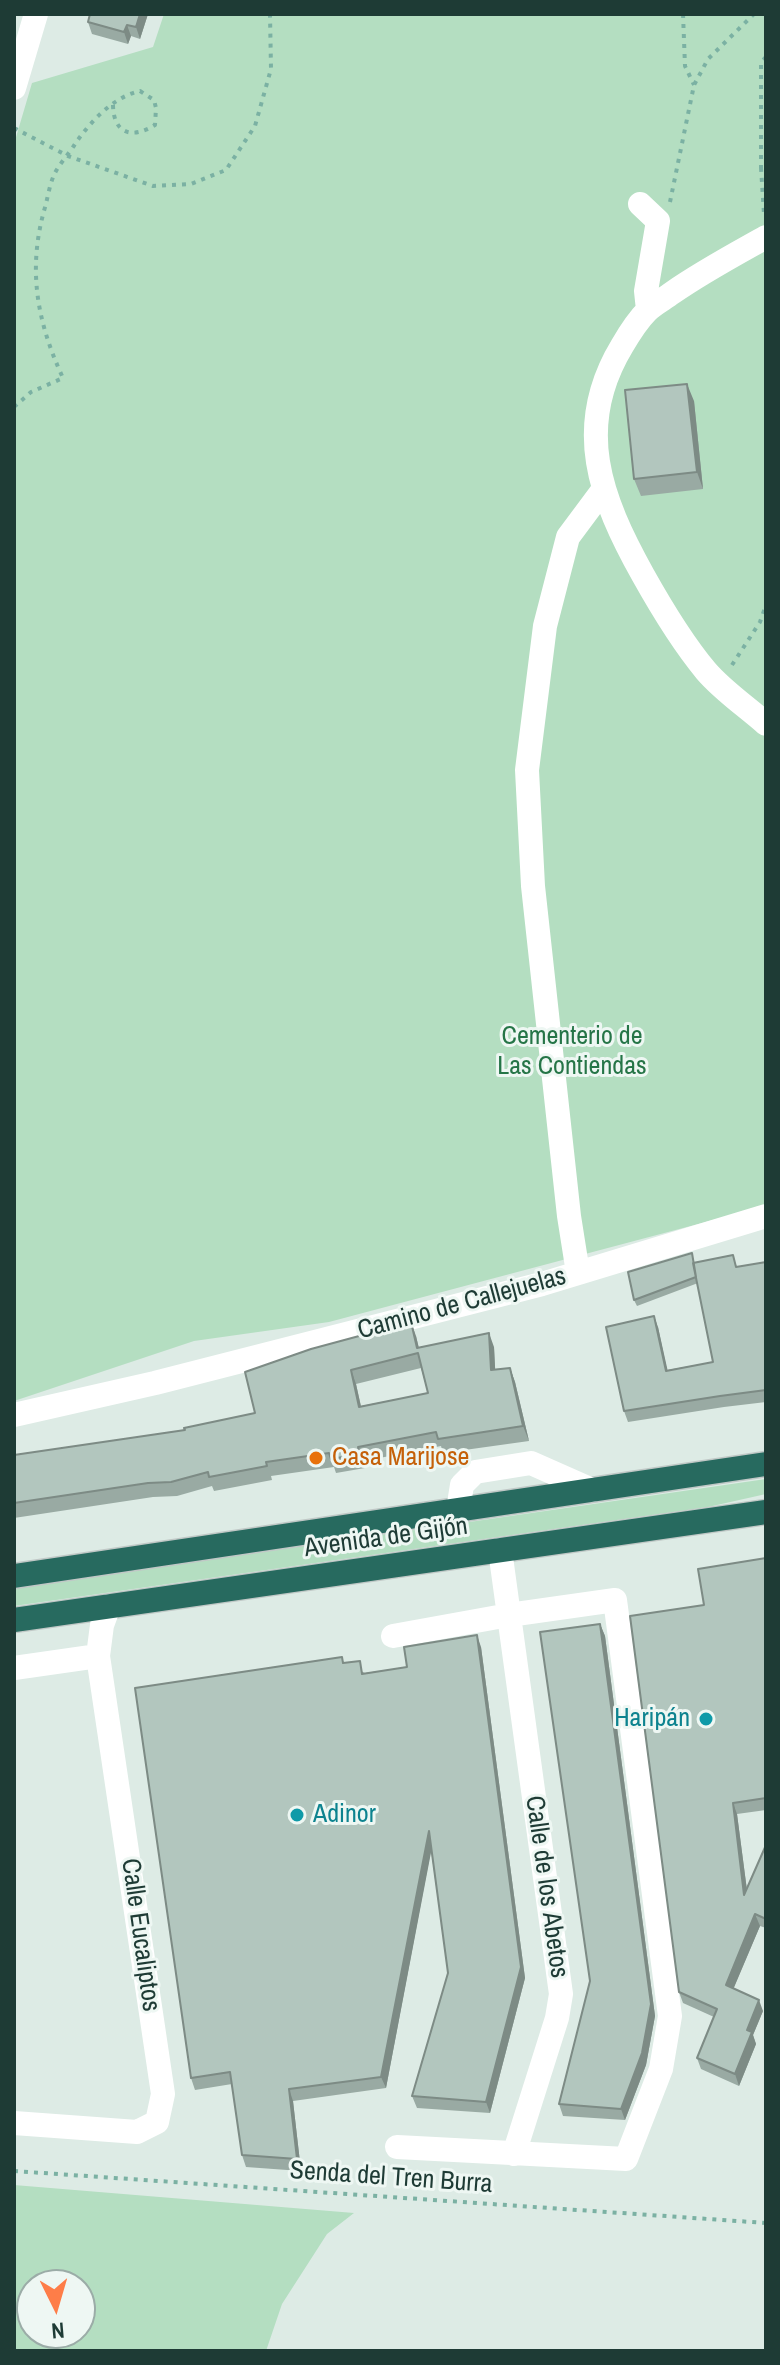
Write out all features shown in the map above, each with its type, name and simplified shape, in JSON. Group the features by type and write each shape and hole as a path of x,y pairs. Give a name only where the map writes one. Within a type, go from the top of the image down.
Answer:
{"highway":[{"name":"Avenida de Gijón","path":"14,1576 766,1464"},
{"name":"Avenida de Gijón","path":"14,1620 766,1512"}],"street":[{"path":"14,88 36,14"},
{"path":"640,204 658,221 646,291 648,310"},
{"path":"766,237 685,284 648,310 631,331 611,364 598,399 596,452 603,490 626,545 669,623 708,674 766,724"},
{"path":"578,1273 533,886 527,770 545,626 568,537 603,490"},
{"name":"Camino de Callejuelas","path":"14,1415 155,1383 578,1273 766,1216"},
{"name":"Avenida de Gijón","path":"458,1510 462,1485 475,1472 531,1463 592,1490"},
{"name":"Calle de los Abetos","path":"500,1550 561,1994 557,2018 514,2154"},
{"path":"393,1636 615,1600 670,2016 661,2069 626,2159 397,2147"},
{"name":"Calle Eucaliptos","path":"14,2123 137,2132 157,2122 163,2094 98,1656 102,1625 109,1606"},
{"path":"14,1668 98,1656"}],"path":[{"path":"14,128 68,156 153,186 191,184 226,170 255,126 271,69 270,14"},
{"path":"683,14 685,66 694,85"},
{"path":"658,221 670,203 694,85 708,59 754,14"},
{"path":"766,57 761,62 766,237"},
{"path":"14,407 31,392 63,378 39,308 35,272 38,229 54,173 82,135 113,104 124,94 140,91 154,100 155,125 135,134 127,132 113,116 113,104"},
{"path":"720,684 760,622 766,605"},
{"name":"Senda del Tren Burra","path":"14,2171 766,2223"}],"green space":[{"name":"Cementerio de Las Contiendas","path":"164,14 766,14 766,1206 329,1322 194,1341 14,1401 14,144 32,83 153,47"},
{"path":"766,1479 766,1494 708,1507 14,1606 14,1588"},
{"path":"14,2185 354,2213 327,2234 282,2304 266,2351 14,2351"}],"building":[{"path":"90,14 140,14 136,27 127,25 124,32 88,22"},
{"path":"687,384 697,472 634,479 625,390"},
{"path":"692,1253 696,1277 634,1300 628,1272"},
{"path":"733,1255 736,1267 766,1262 766,1390 624,1411 606,1327 654,1316 666,1371 713,1362 693,1263"},
{"path":"411,1322 417,1348 489,1333 491,1370 510,1368 523,1426 438,1439 436,1432 358,1447 360,1454 331,1459 329,1453 266,1462 267,1466 209,1477 208,1472 171,1482 14,1503 14,1455 185,1430 255,1413 245,1372 311,1349","holes":["418,1353 428,1393 359,1407 351,1370"]},
{"name":"Haripán","path":"766,1558 766,1798 733,1803 744,1895 766,1845 766,1919 755,1914 726,1985 759,2000 747,2030 752,2032 735,2074 697,2058 717,2009 679,1992 630,1616 704,1605 698,1569"},
{"path":"600,1624 651,2004 642,2053 621,2109 559,2104 590,1981 540,1632"},
{"path":"477,1635 521,1967 486,2102 412,2096 448,1973 429,1831 381,2077 289,2089 297,2159 242,2155 230,2072 191,2078 135,1688 342,1657 343,1663 360,1661 362,1674 407,1667 404,1647"}],"place":[{"name":"Casa Marijose","path":"316,1458"},
{"name":"Haripán","path":"706,1719"},
{"name":"Adinor","path":"297,1815"}]}
